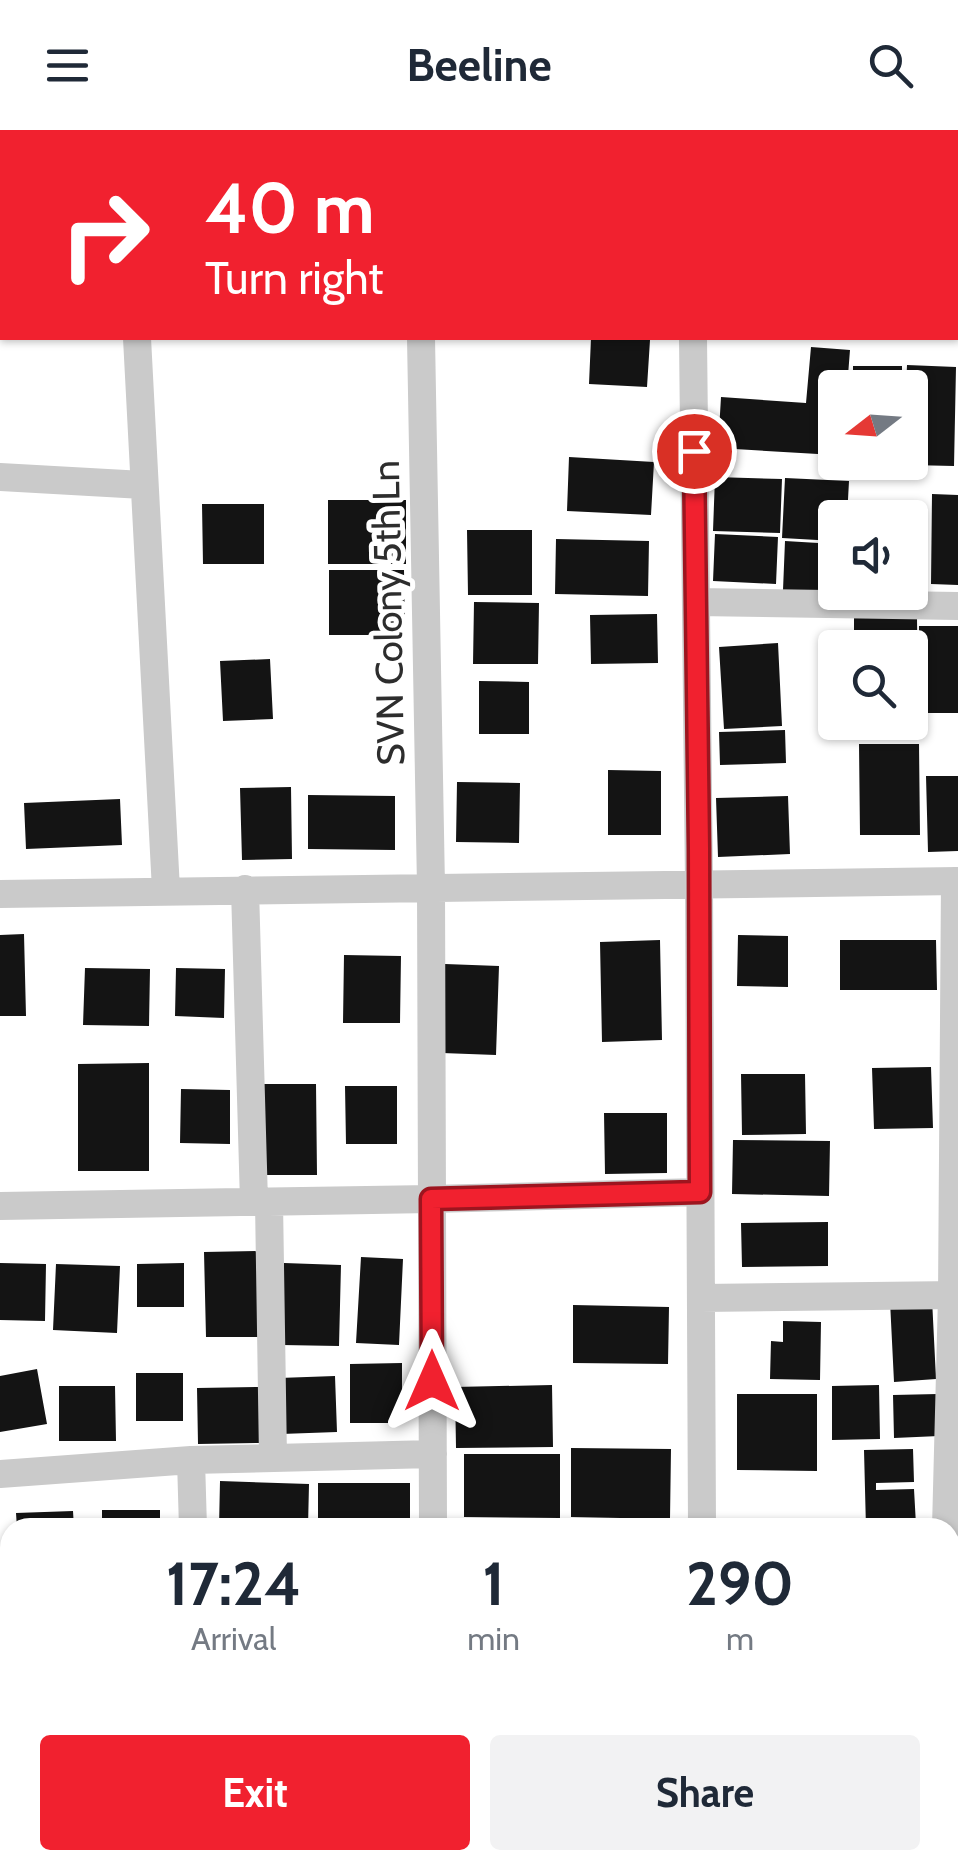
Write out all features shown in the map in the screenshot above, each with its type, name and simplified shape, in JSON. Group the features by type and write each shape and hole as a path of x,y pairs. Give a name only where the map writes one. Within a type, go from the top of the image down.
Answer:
{"street":[{"path":"137,340 166,890"},
{"name":"SVN Colony 5th Ln","path":"421,340 431,887 434,1518"},
{"path":"692,340 700,884 702,1518"},
{"path":"0,477 143,485"},
{"path":"697,602 958,606"},
{"path":"0,894 956,881 955,1295 946,1518"},
{"path":"245,889 273,1458"},
{"path":"0,1206 700,1192"},
{"path":"701,1298 955,1295"},
{"path":"0,1474 191,1460 433,1454"},
{"path":"191,1460 193,1518"}],"building":[{"path":"591,340 650,340 647,387 589,384"},
{"path":"811,347 850,350 848,370 818,370 818,454 718,448 721,397 806,403"},
{"path":"907,365 956,367 954,466 928,465 928,370 907,370"},
{"path":"853,366 902,366 902,370 853,370"},
{"path":"569,457 654,462 651,515 567,511"},
{"path":"715,477 782,479 780,533 713,531"},
{"path":"785,478 849,481 848,500 818,500 818,540 782,538"},
{"path":"932,494 958,495 958,585 931,584"},
{"path":"328,500 406,500 406,564 328,564"},
{"path":"202,504 264,504 264,564 203,564"},
{"path":"467,530 532,530 532,595 468,595"},
{"path":"715,534 778,537 776,584 713,581"},
{"path":"556,539 649,541 648,596 555,594"},
{"path":"785,541 818,543 818,592 783,590"},
{"path":"329,570 404,570 405,635 329,635"},
{"path":"474,602 539,603 538,664 473,664"},
{"path":"657,614 658,663 591,664 590,615"},
{"path":"854,617 917,617 917,630 854,630"},
{"path":"919,626 958,626 958,713 928,713 928,630 919,630"},
{"path":"778,643 782,726 724,729 719,647"},
{"path":"270,659 273,719 223,721 220,661"},
{"path":"479,681 529,682 529,734 479,734"},
{"path":"785,730 786,763 720,765 719,732"},
{"path":"859,744 919,744 920,835 860,835"},
{"path":"608,770 661,771 661,835 608,835"},
{"path":"926,776 958,776 958,851 928,852"},
{"path":"457,782 520,783 519,843 456,842"},
{"path":"291,787 292,859 242,860 240,788"},
{"path":"308,795 395,796 395,850 308,849"},
{"path":"788,796 790,854 718,857 716,798"},
{"path":"120,799 122,845 26,849 24,803"},
{"path":"24,934 26,1016 0,1016 0,935"},
{"path":"738,935 788,936 788,987 737,986"},
{"path":"660,940 662,1040 602,1042 600,942"},
{"path":"840,940 936,940 937,990 840,990"},
{"path":"344,955 401,956 400,1023 343,1023"},
{"path":"445,964 499,966 496,1055 442,1053"},
{"path":"85,968 150,969 149,1026 83,1025"},
{"path":"176,968 225,969 224,1018 175,1016"},
{"path":"149,1063 149,1171 78,1171 78,1064"},
{"path":"931,1067 933,1128 874,1129 872,1068"},
{"path":"741,1074 805,1074 806,1134 742,1135"},
{"path":"259,1084 316,1084 317,1175 260,1175"},
{"path":"345,1086 397,1086 397,1144 346,1144"},
{"path":"181,1089 230,1090 230,1144 180,1143"},
{"path":"604,1113 667,1113 667,1173 605,1174"},
{"path":"733,1140 830,1141 829,1196 732,1194"},
{"path":"828,1222 828,1266 742,1267 741,1223"},
{"path":"263,1251 265,1337 206,1337 204,1252"},
{"path":"361,1257 403,1259 399,1345 356,1343"},
{"path":"0,1263 46,1264 45,1321 0,1320"},
{"path":"184,1263 184,1307 137,1307 137,1264"},
{"path":"284,1263 341,1265 339,1346 282,1345"},
{"path":"56,1264 120,1266 117,1333 53,1330"},
{"path":"932,1299 936,1379 894,1382 890,1301"},
{"path":"573,1305 669,1307 668,1364 573,1363"},
{"path":"783,1321 821,1322 820,1380 770,1379 771,1341 783,1342"},
{"path":"402,1363 402,1423 350,1423 350,1364"},
{"path":"37,1369 47,1424 0,1432 0,1376"},
{"path":"136,1373 183,1373 183,1421 136,1421"},
{"path":"335,1376 337,1432 281,1434 279,1378"},
{"path":"552,1385 553,1447 456,1448 455,1387"},
{"path":"879,1385 880,1439 832,1440 832,1386"},
{"path":"59,1386 115,1386 116,1441 59,1441"},
{"path":"260,1387 261,1443 198,1444 197,1388"},
{"path":"737,1394 817,1394 817,1471 737,1470"},
{"path":"938,1394 939,1436 894,1438 893,1395"},
{"path":"571,1448 671,1449 670,1518 571,1517"},
{"path":"913,1449 914,1482 876,1483 876,1490 914,1489 916,1518 866,1518 864,1450"},
{"path":"464,1454 560,1454 560,1518 464,1517"},
{"path":"220,1481 309,1484 308,1518 219,1518"},
{"path":"318,1483 410,1483 410,1518 318,1518"},
{"path":"102,1510 160,1510 160,1518 102,1518"},
{"path":"73,1511 73,1518 16,1518 16,1513"}],"route":[{"path":"432,1381 431,1199 700,1192 694,451"}]}
